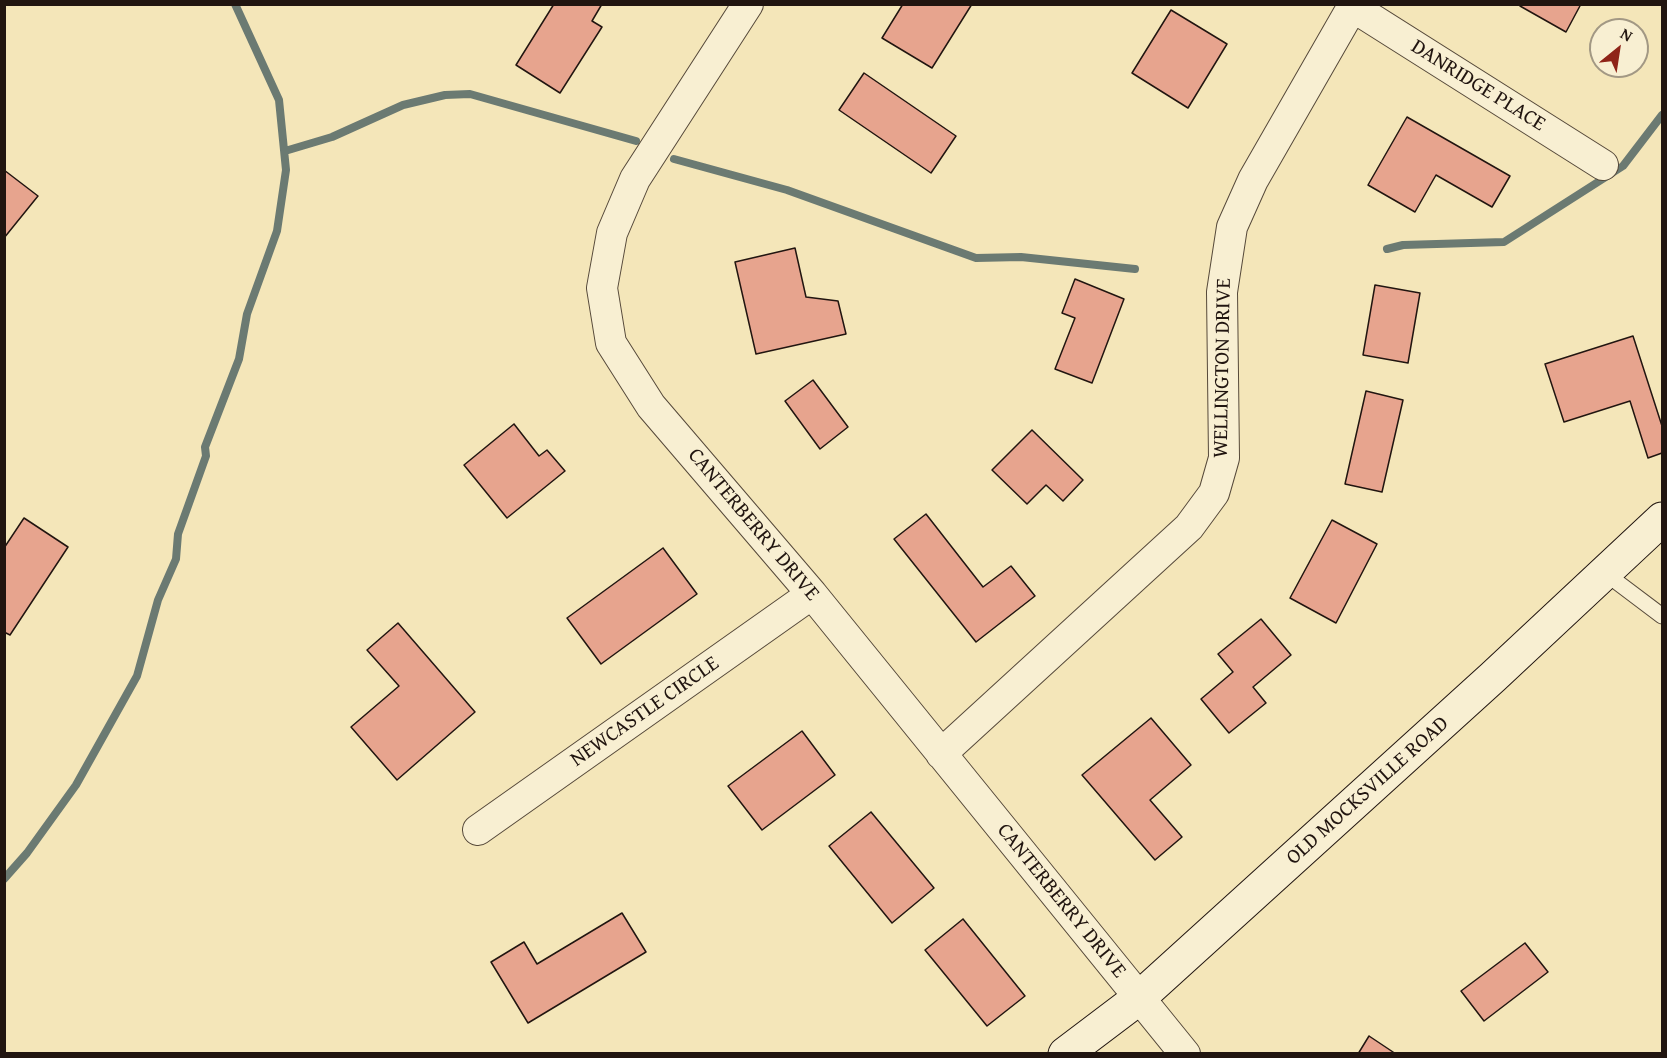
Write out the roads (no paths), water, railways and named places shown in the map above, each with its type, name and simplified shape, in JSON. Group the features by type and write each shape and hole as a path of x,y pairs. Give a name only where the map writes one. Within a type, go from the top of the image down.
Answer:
{"street":[{"name":"CANTERBERRY DRIVE","path":"748,4 635,179 612,233 602,288 611,343 651,406 812,594 1185,1053"},
{"name":"DANRIDGE PLACE","path":"1354,6 1603,165"},
{"name":"WELLINGTON DRIVE","path":"941,754 1189,527 1214,493 1224,458 1222,292 1232,227 1253,180 1354,6"},
{"name":"OLD MOCKSVILLE ROAD","path":"1065,1053 1138,998 1493,677 1662,519"},
{"name":"NEWCASTLE CIRCLE","path":"478,830 812,594"}],"lane":[{"path":"1605,573 1662,616"}],"waterway":[{"path":"4,879 27,853 76,785 137,676 158,600 176,559 178,534 206,456 205,447 239,359 247,314 277,231 286,170 279,100 235,4"},
{"path":"285,151 332,137 403,105 445,95 470,94 636,141"},
{"path":"1387,249 1403,245 1504,242 1623,166 1662,115"},
{"path":"674,159 787,190 976,258 1021,257 1135,269"}]}
